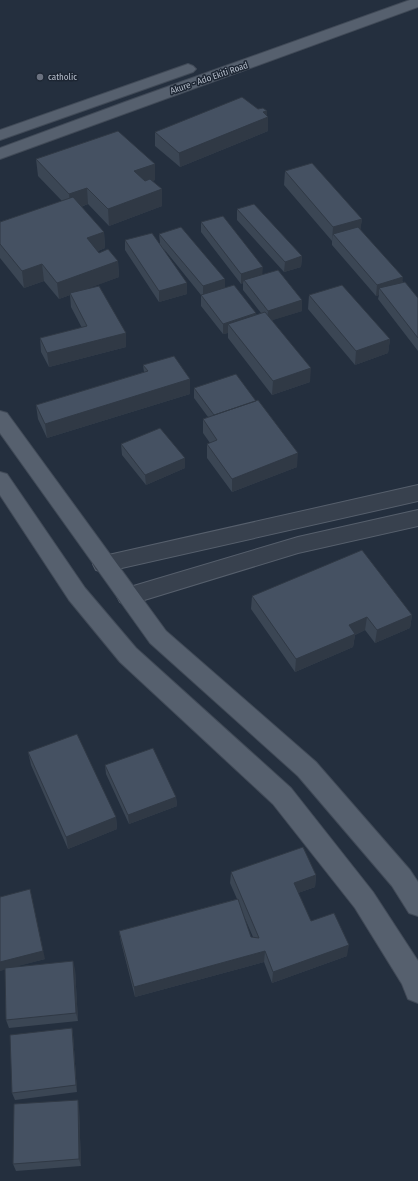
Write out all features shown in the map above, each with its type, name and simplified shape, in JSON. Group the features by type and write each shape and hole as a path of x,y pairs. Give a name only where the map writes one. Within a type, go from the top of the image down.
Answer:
{"main road":[{"name":"Akure - Ado Ekiti Road","path":"0,154 117,110 418,2"},
{"name":"Akure - Ado Ekiti Road","path":"0,136 200,65"},
{"path":"0,418 158,637 307,769 401,878 418,904"},
{"path":"0,479 77,594 128,655 282,796 364,900 414,977 418,990"}],"street":[{"path":"104,564 418,492"},
{"path":"128,596 298,545 418,518"}],"building":[{"path":"242,97 258,109 263,108 267,111 263,112 268,117 179,153 155,132"},
{"path":"118,131 155,164 134,171 145,181 150,179 162,189 108,209 87,188 69,194 36,159"},
{"path":"312,163 362,219 333,227 285,171"},
{"path":"73,197 104,232 87,238 99,253 108,249 118,261 57,283 42,264 22,271 0,244 0,222"},
{"path":"254,204 302,256 285,262 237,209"},
{"path":"223,216 263,267 241,274 201,222"},
{"path":"181,227 225,279 203,286 159,234"},
{"path":"358,227 403,277 377,285 333,234"},
{"path":"152,233 187,283 159,291 125,240"},
{"path":"278,270 302,300 268,311 244,280"},
{"path":"405,282 418,298 418,338 379,288"},
{"path":"234,285 256,313 223,324 201,295"},
{"path":"342,285 390,339 356,351 309,295"},
{"path":"99,286 126,333 47,353 40,338 87,326 70,293"},
{"path":"265,312 311,368 273,381 228,324"},
{"path":"174,356 190,379 45,424 36,405 148,371 143,365"},
{"path":"236,374 256,401 214,415 194,388"},
{"path":"258,400 298,453 232,479 207,444 217,440 203,419"},
{"path":"160,428 185,458 145,475 121,444"},
{"path":"362,550 412,615 377,630 367,617 349,625 355,634 296,659 252,596"},
{"path":"77,734 116,817 66,837 28,752"},
{"path":"153,748 176,797 128,815 105,765"},
{"path":"303,847 316,875 294,883 311,921 334,913 349,945 273,972 265,951 134,987 119,931 238,899 251,937 259,938 231,872"},
{"path":"30,889 43,951 0,962 0,897"},
{"path":"73,961 76,1013 6,1020 5,968"},
{"path":"72,1028 76,1085 12,1093 10,1035"},
{"path":"78,1100 79,1159 13,1164 14,1104"}],"place":[{"name":"catholic","path":"40,77"}]}
